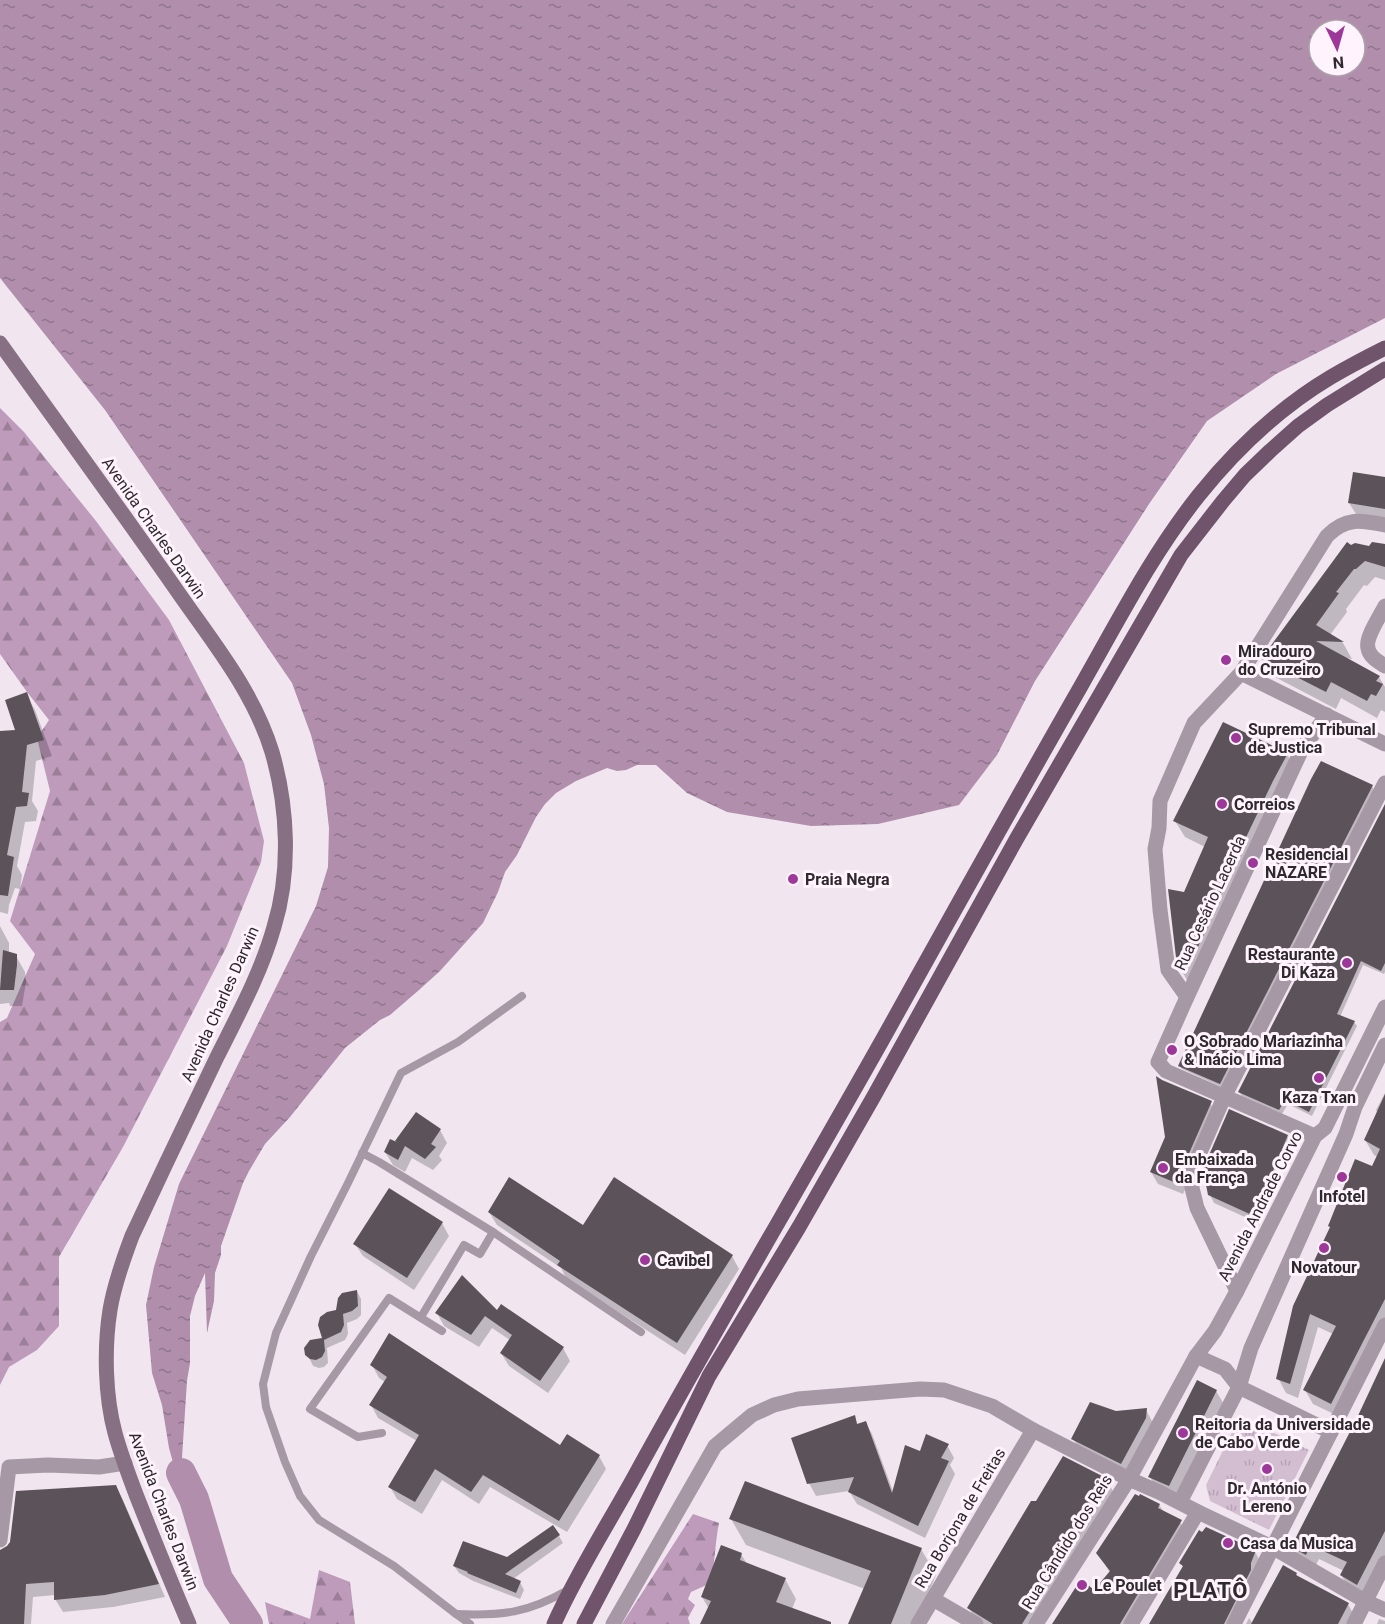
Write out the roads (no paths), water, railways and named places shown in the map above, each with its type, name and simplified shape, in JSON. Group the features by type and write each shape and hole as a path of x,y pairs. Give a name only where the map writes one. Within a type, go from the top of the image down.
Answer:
{"main road":[{"name":"Avenida Charles Darwin","path":"0,343 156,560 243,686 258,714 272,751 280,784 285,865 281,899 265,956 132,1236 118,1275 110,1310 108,1368 109,1400 113,1421 125,1463 156,1548 189,1624"},
{"path":"554,1624 570,1589 612,1518 695,1366 770,1239 993,838 1144,574 1197,497 1257,432 1288,406 1328,379 1385,348"},
{"path":"584,1624 634,1529 709,1376 799,1227 1017,838 1181,555 1245,474 1270,451 1298,426 1385,369"}],"street":[{"path":"1187,997 1168,970 1155,849 1159,828 1160,801 1194,723 1241,673 1328,536 1344,523 1366,521 1385,525"},
{"path":"1385,606 1368,640 1368,649 1373,657 1385,666"},
{"path":"1241,673 1385,744"},
{"name":"Rua Cesário Lacerda","path":"1225,1095 1166,1071 1158,1062 1302,749 1327,715"},
{"path":"1237,1291 1197,1208 1192,1188 1194,1166 1225,1095 1385,783"},
{"name":"Avenida Andrade Corvo","path":"1129,1479 1196,1356 1215,1331 1237,1291 1315,1136 1325,1128 1385,1007"},
{"path":"1180,1502 1239,1387 1251,1348 1346,1134 1355,1107 1385,1045"},
{"path":"1225,1095 1315,1136"},
{"path":"1233,1624 1385,1325"},
{"path":"1196,1356 1225,1369 1239,1387 1331,1432"},
{"path":"613,1624 715,1446 745,1420 774,1405 798,1399 920,1389 944,1390 992,1406 1033,1430 1129,1479 1272,1547 1365,1601 1385,1610"},
{"name":"Rua Borjona de Freitas","path":"918,1624 1033,1430"},
{"path":"0,1540 9,1467 48,1465 99,1467 125,1463"},
{"name":"Rua Cândido dos Reis","path":"1036,1624 1129,1479"},
{"path":"1131,1624 1198,1512"},
{"path":"1354,1624 1385,1563"},
{"path":"933,1599 976,1624"}],"lane":[{"path":"470,1624 394,1566 319,1520 300,1496 285,1462 266,1407 263,1384 276,1333 311,1256 401,1073 458,1042 522,996"},
{"path":"362,1153 494,1232 641,1332"},
{"path":"421,1317 464,1245 480,1254 494,1232"},
{"path":"382,1433 357,1437 310,1409 389,1298 442,1331"},
{"path":"456,1614 484,1616 521,1611 542,1604 570,1589"}],"water":[{"path":"0,0 1385,0 1385,318 1276,374 1207,421 1149,504 1035,681 997,755 959,805 878,824 811,826 727,812 687,793 656,765 637,765 617,771 607,768 576,781 556,793 536,817 517,855 505,872 483,923 440,971 390,1015 380,1020 345,1048 290,1117 265,1144 249,1171 221,1246 221,1255 215,1273 214,1301 207,1333 205,1273 195,1296 190,1316 190,1363 181,1473 174,1466 162,1405 152,1373 146,1305 154,1267 179,1184 316,906 328,867 329,828 324,784 311,735 292,683 105,410 0,278"}],"waterway":[{"path":"181,1473 194,1499 218,1579 248,1624"}],"place":[{"name":"Miradouro do Cruzeiro","path":"1226,660"},
{"name":"Supremo Tribunal de Justica","path":"1236,738"},
{"name":"Correios","path":"1222,804"},
{"name":"Residencial NAZARE","path":"1253,863"},
{"name":"Praia Negra","path":"793,879"},
{"name":"Restaurante Di Kaza","path":"1347,963"},
{"name":"O Sobrado Mariazinha & Inácio Lima","path":"1172,1050"},
{"name":"Kaza Txan","path":"1319,1078"},
{"name":"Embaixada da França","path":"1163,1168"},
{"name":"Infotel","path":"1342,1177"},
{"name":"Novatour","path":"1324,1248"},
{"name":"Cavibel","path":"645,1260"},
{"name":"Reitoria da Universidade de Cabo Verde","path":"1183,1433"},
{"name":"Dr. António Lereno","path":"1267,1469"},
{"name":"Casa da Musica","path":"1228,1543"},
{"name":"Le Poulet","path":"1082,1585"}],"district":[{"name":"PLATÔ","path":"1211,1590"}]}
